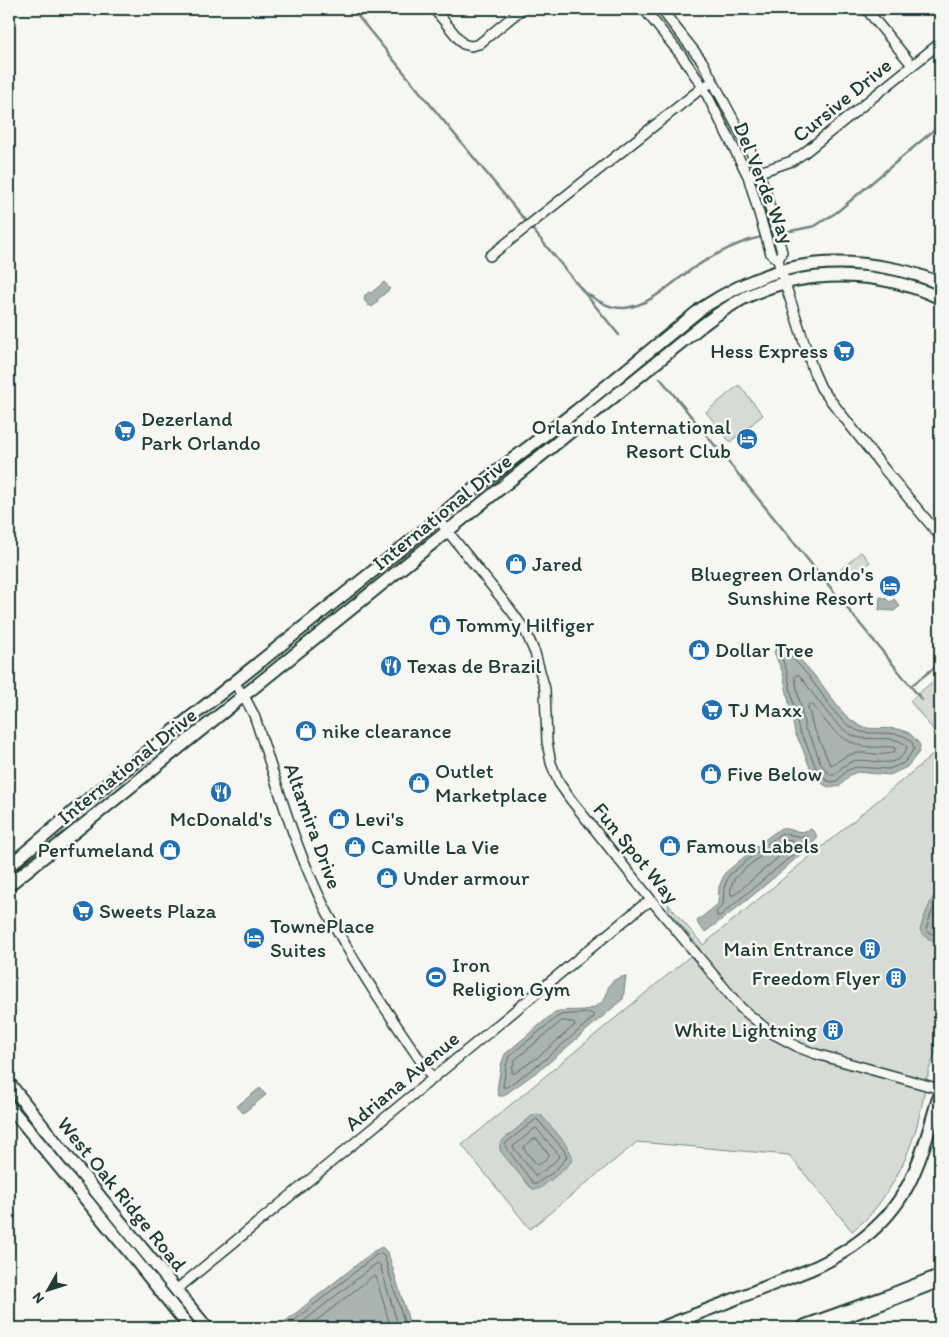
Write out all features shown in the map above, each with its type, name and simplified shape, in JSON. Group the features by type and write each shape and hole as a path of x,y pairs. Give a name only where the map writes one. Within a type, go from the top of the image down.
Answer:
{"highway":[{"path":"806,1328 940,1278"}],"street":[{"path":"434,9 463,44 471,46 479,44 522,9"},
{"name":"Del Verde Way","path":"644,9 681,55 703,87 748,176 770,254 780,265"},
{"name":"Del Verde Way","path":"661,9 702,62 753,156 765,190 782,252 780,265 785,283 813,370 821,388 885,470 940,536"},
{"path":"866,9 912,65"},
{"name":"Cursive Drive","path":"748,176 792,161 804,154 940,43"},
{"path":"490,256 703,87 714,82"},
{"name":"International Drive","path":"9,866 85,802 437,518 576,411 702,308 780,265 866,264 912,274 940,284"},
{"name":"International Drive","path":"9,885 720,312 748,297 785,283 803,279 850,276 894,282 914,287 940,298"},
{"name":"Fun Spot Way","path":"437,518 525,630 535,653 543,680 547,742 551,763 559,783 652,901 741,1008 770,1032 800,1048 940,1091"},
{"name":"Altamira Drive","path":"234,683 254,714 296,840 324,906 371,988 432,1079"},
{"path":"94,817 96,805 111,781"},
{"path":"65,839 82,814 85,802"},
{"name":"Adriana Avenue","path":"176,1290 642,906 652,901"},
{"name":"West Oak Ridge Road","path":"9,1083 207,1328"},
{"path":"661,1328 830,1261 861,1240 881,1222 905,1191 918,1163 940,1091"},
{"name":"West Oak Ridge Road","path":"9,1106 190,1328"}],"shaded area":[{"path":"739,385 763,415 730,442 706,412"},
{"path":"861,552 870,562 848,580 840,570"},
{"path":"940,675 940,738 910,701"},
{"path":"940,749 940,1038 927,1076 920,1115 909,1150 892,1184 869,1216 852,1231 789,1155 637,1142 530,1229 462,1145 700,948 669,911 668,904 703,945"}],"water":[{"path":"384,282 390,289 372,307 369,306 364,300 364,296 369,292 371,293"},
{"path":"880,597 891,602 894,599 900,606 894,611 879,610"},
{"path":"784,644 807,666 840,710 851,720 862,727 902,730 912,736 920,745 919,752 907,767 890,775 857,772 850,775 840,786 830,788 823,784 811,770 795,733 783,673 774,652 778,646"},
{"path":"781,828 802,832 811,829 816,834 817,839 790,864 705,932 697,921 718,904 719,887 725,873"},
{"path":"940,888 940,938 932,940 921,933 920,930 931,902"},
{"path":"626,976 623,999 545,1066 503,1096 499,1096 497,1090 501,1065 505,1054 555,1012 583,1010 598,1005 606,997 609,985 617,979"},
{"path":"260,1088 266,1095 243,1113 237,1106"},
{"path":"533,1115 541,1115 565,1143 572,1156 572,1160 562,1171 539,1189 533,1189 501,1152 500,1145 503,1140"},
{"path":"382,1247 388,1253 411,1328 277,1328 374,1251"}],"waterway":[{"path":"352,9 619,335"},
{"path":"781,233 815,226 837,212 940,125"},
{"path":"586,293 609,306 620,308 635,306 662,292 710,258 736,245 762,237"},
{"path":"660,378 922,700"},
{"path":"911,686 940,663"}],"place":[{"name":"Hess Express","path":"844,351"},
{"name":"Dezerland Park Orlando","path":"125,431"},
{"name":"Orlando International Resort Club","path":"747,439"},
{"name":"Jared","path":"516,564"},
{"name":"Bluegreen Orlando's Sunshine Resort","path":"890,586"},
{"name":"Tommy Hilfiger","path":"440,625"},
{"name":"Dollar Tree","path":"699,650"},
{"name":"Texas de Brazil","path":"391,666"},
{"name":"TJ Maxx","path":"712,710"},
{"name":"nike clearance","path":"306,731"},
{"name":"Five Below","path":"711,774"},
{"name":"Outlet Marketplace","path":"419,783"},
{"name":"McDonald's","path":"221,792"},
{"name":"Levi's","path":"339,819"},
{"name":"Famous Labels","path":"670,846"},
{"name":"Camille La Vie","path":"355,847"},
{"name":"Perfumeland","path":"170,850"},
{"name":"Under armour","path":"387,878"},
{"name":"Sweets Plaza","path":"83,911"},
{"name":"TownePlace Suites","path":"254,938"},
{"name":"Main Entrance","path":"870,949"},
{"name":"Iron Religion Gym","path":"436,977"},
{"name":"Freedom Flyer","path":"896,978"},
{"name":"White Lightning","path":"833,1030"}]}
